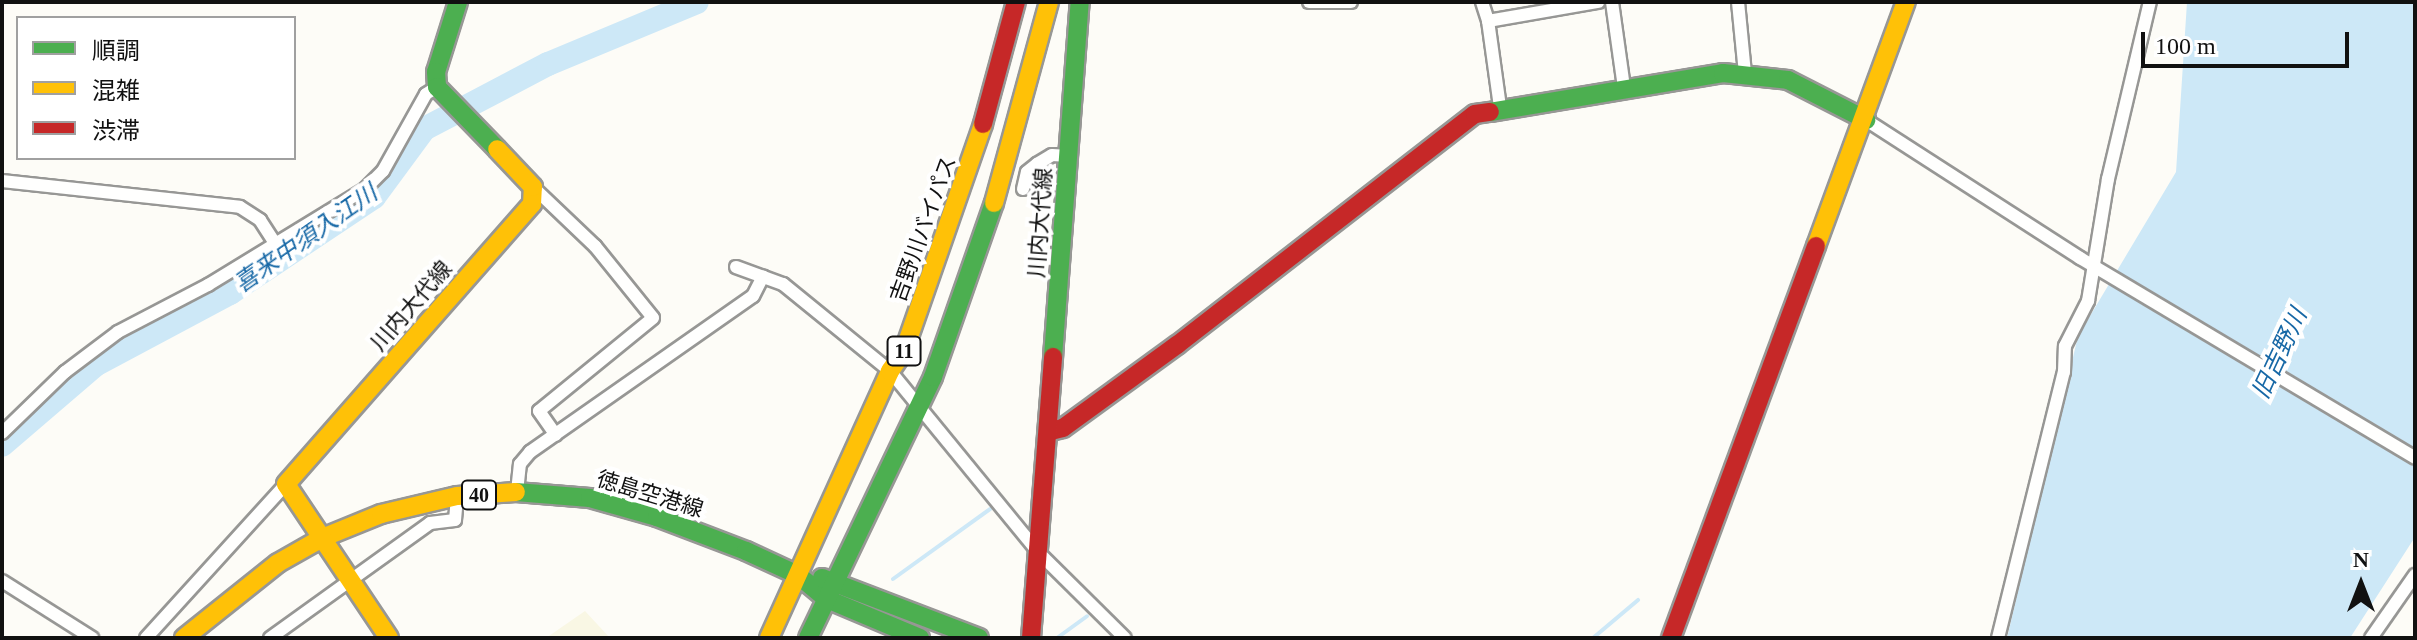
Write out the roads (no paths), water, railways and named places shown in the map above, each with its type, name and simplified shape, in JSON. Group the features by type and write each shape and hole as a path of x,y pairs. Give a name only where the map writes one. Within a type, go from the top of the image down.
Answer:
{"main road":[{"path":"458,2 436,72 437,87 533,187"},
{"name":"吉野川バイパス","path":"769,638 890,371 904,351 970,172 1016,2"},
{"name":"11","path":"808,638 920,409 1002,181 1049,2"},
{"name":"川内大代線","path":"1031,638 1051,431 1080,2"},
{"path":"1671,638 1866,120 1906,2"},
{"path":"1051,431 1063,428 1177,345 1475,114 1500,107 1624,87 1745,74 1788,80 1866,120"},
{"name":"川内大代線","path":"286,484 532,204 533,187"},
{"path":"286,484 389,638"},
{"name":"徳島空港線","path":"184,638 278,563 322,538 381,514 457,496 517,492 590,498 657,517 798,575 837,579 979,638"},
{"name":"徳島空港線","path":"798,575 827,599 920,638"}],"street":[{"path":"1309,2 1351,2"},
{"path":"1482,2 1488,21 1500,107"},
{"path":"1488,21 1598,2"},
{"path":"1612,2 1624,87"},
{"path":"1738,2 1745,74"},
{"path":"1998,638 2064,372 2065,346 2100,269 2108,179 2150,2"},
{"path":"2,433 95,348 365,189 383,171 426,94 437,87"},
{"path":"1866,120 2100,269 2415,458"},
{"path":"1023,189 1027,172 1052,155 1069,156"},
{"path":"2,181 240,207 260,220 275,243"},
{"path":"533,187 595,246 653,318 539,411 556,435"},
{"path":"736,267 783,284 890,371 1038,552 1125,638"},
{"path":"517,492 520,464 556,435 753,296 763,276"},
{"path":"146,638 286,484"},
{"path":"270,638 349,578 430,523 455,520 457,496"},
{"path":"2371,638 2415,576"},
{"path":"2,581 92,638"}],"water":[{"name":"旧吉野川","path":"2187,2 2415,2 2415,537 2350,638 2007,638 2078,336 2176,172"}],"waterway":[{"name":"喜来中須入江川","path":"2,445 95,365 230,293 374,197 424,129 548,64 697,2"},
{"path":"893,579 990,509"},
{"path":"1593,638 1638,600"},
{"path":"1057,638 1087,616"}]}
